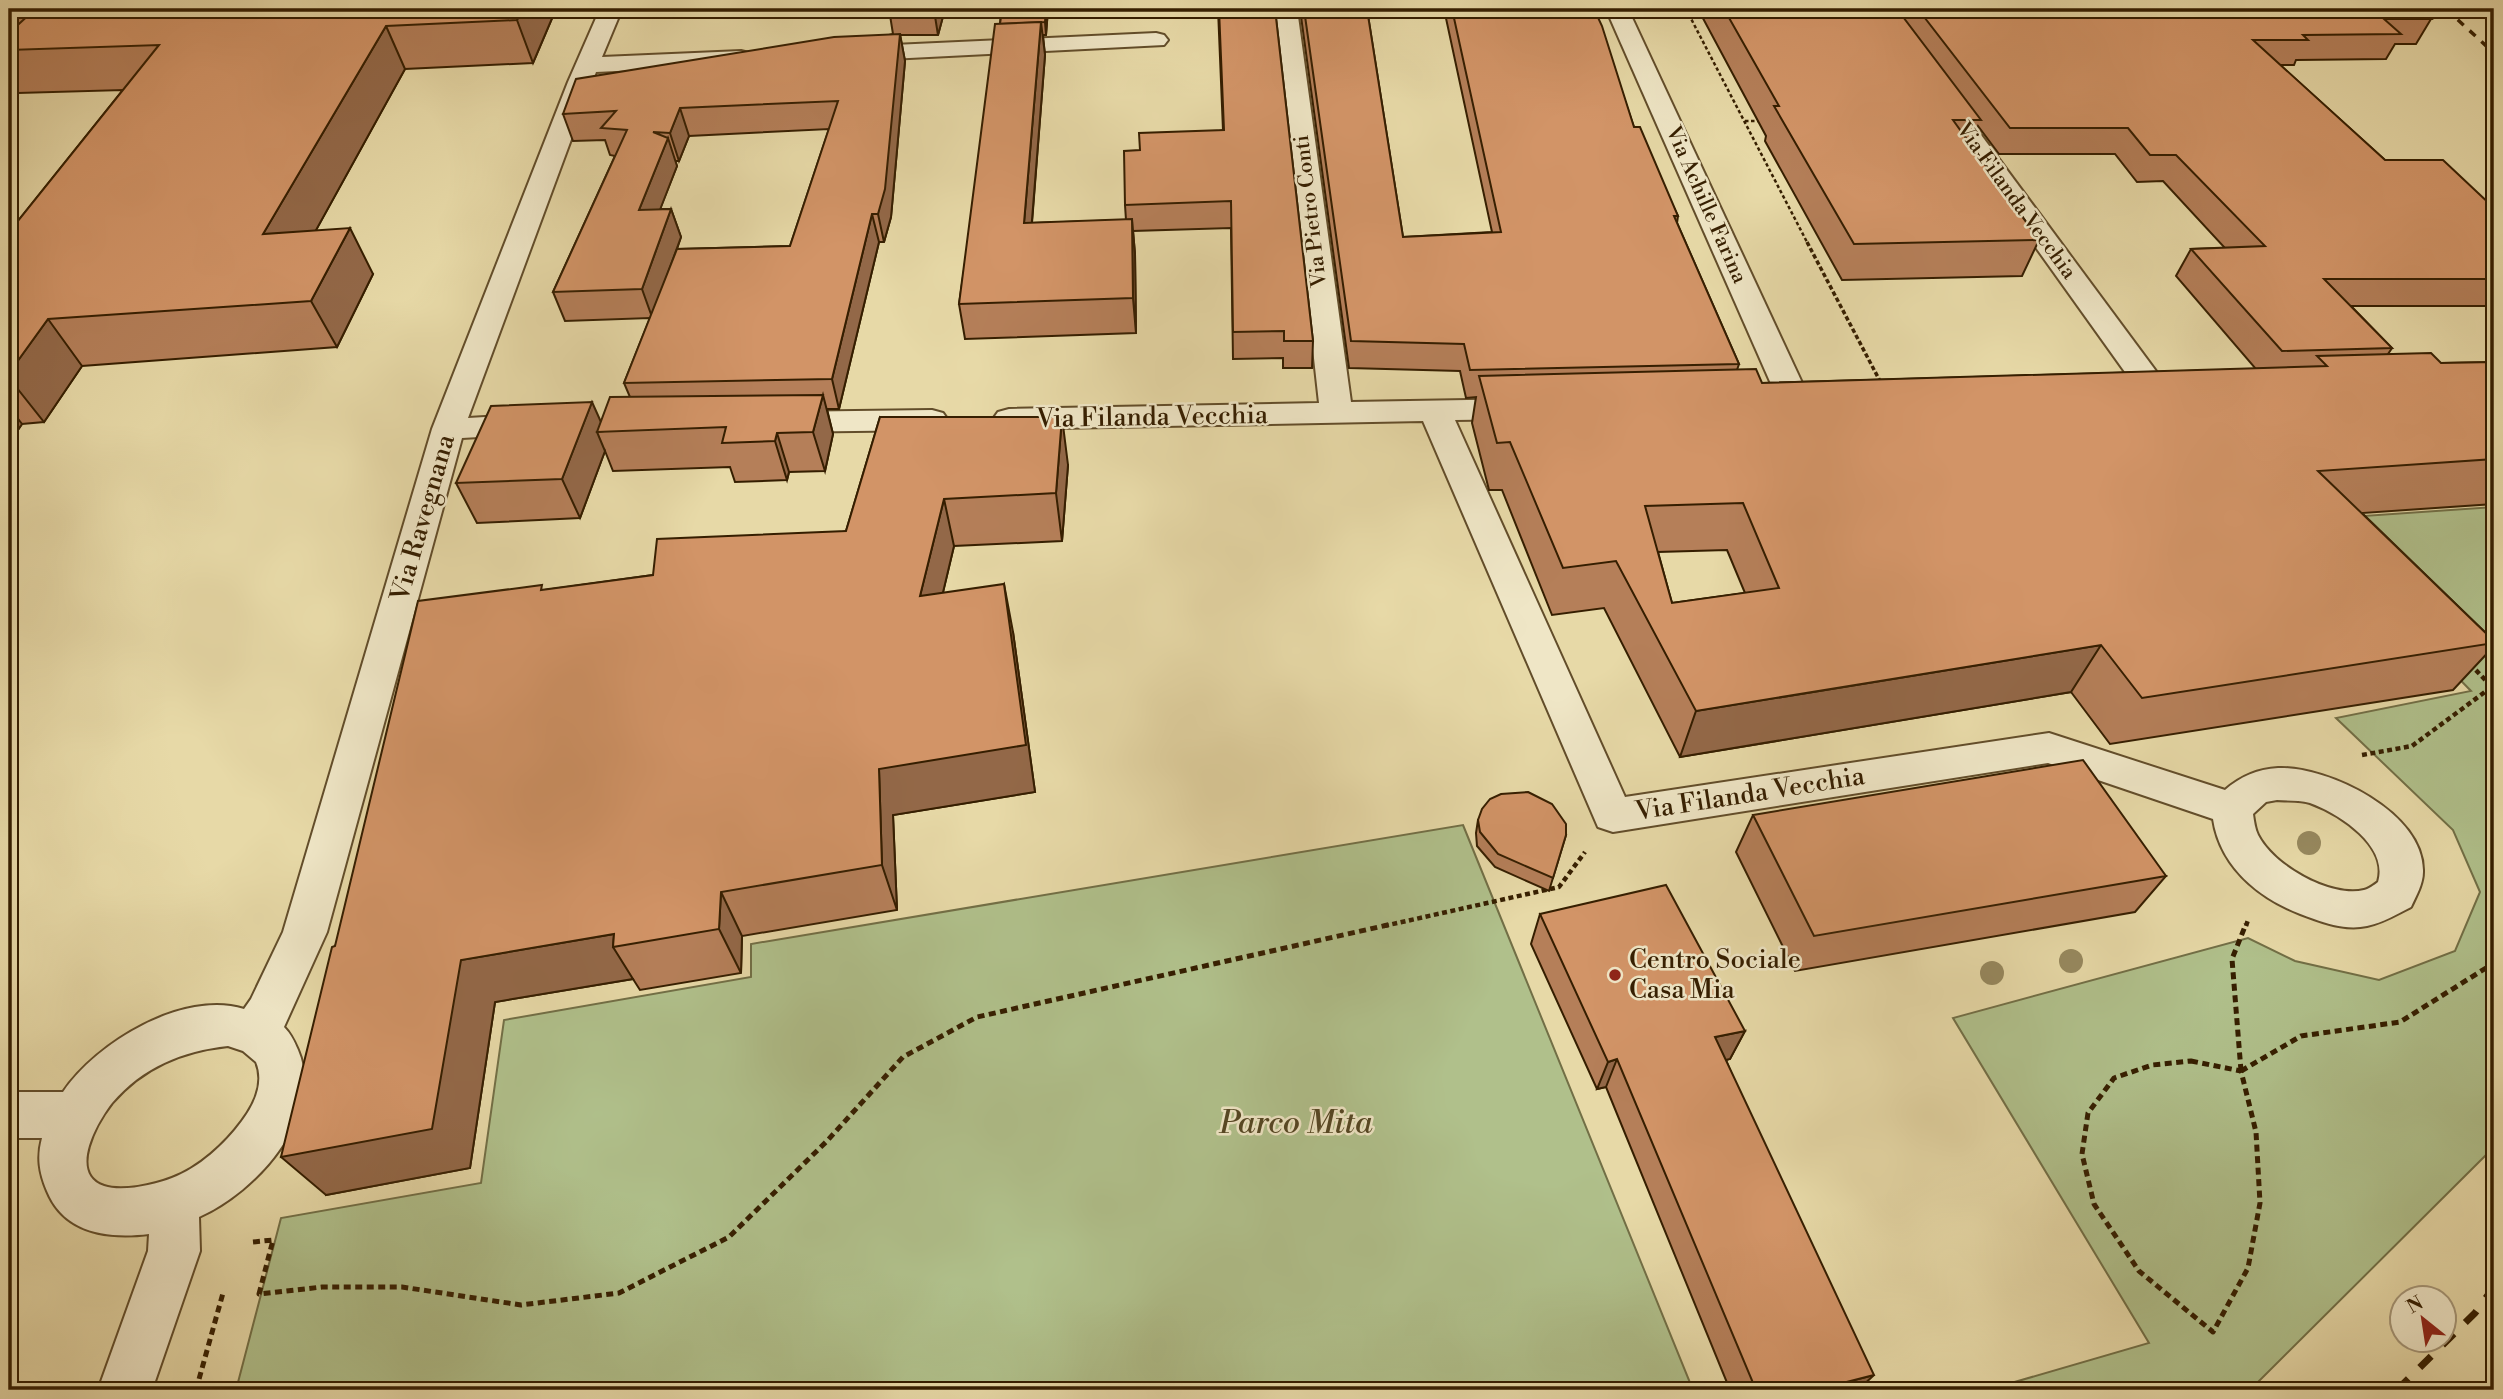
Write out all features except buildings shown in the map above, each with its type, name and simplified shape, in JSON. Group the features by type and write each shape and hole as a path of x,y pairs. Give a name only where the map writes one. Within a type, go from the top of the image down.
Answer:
{"street":[{"name":"Via Ravegnana","path":"254,1033 267,1014 305,932 449,429 587,65 611,9"},
{"name":"Via Pietro Conti","path":"1286,9 1336,414"},
{"name":"Via Achille Farina","path":"1617,9 1781,402 1890,400"},
{"path":"822,55 1156,40"},
{"path":"587,65 766,57"},
{"name":"Via Filanda Vecchia","path":"1924,74 2156,393"},
{"path":"2116,394 2190,393"},
{"name":"Via Filanda Vecchia","path":"746,422 1336,414 1559,408"},
{"name":"Via Filanda Vecchia","path":"1435,411 1613,815 2049,748 2231,809"},
{"path":"449,429 565,424"},
{"path":"2277,784 2309,787 2339,798 2371,819 2392,842 2403,867 2396,894 2367,908 2333,907 2299,896 2267,876 2239,841 2231,809 2254,789 2277,784"},
{"path":"228,1025 254,1033 274,1048 283,1070 280,1098 267,1129 243,1158 210,1185 174,1203 135,1213 101,1210 76,1198 63,1175 62,1146 75,1115 97,1085 127,1059 160,1039 196,1028 228,1025"},
{"path":"9,1115 75,1115"},
{"path":"125,1390 174,1251 174,1203"}],"path":[{"path":"1686,9 1890,400"},
{"path":"1745,121 1772,121"},
{"path":"2309,787 2341,759 2413,746 2494,687 2465,659"},
{"path":"253,1242 273,1240 259,1294 322,1287 402,1287 521,1305 619,1293 729,1237 827,1141 903,1057 977,1017 1559,887 1613,815"},
{"path":"2267,876 2232,959 2241,1071 2256,1132 2260,1203 2248,1268 2213,1332 2139,1271 2094,1204 2081,1154 2088,1113 2114,1078 2152,1065 2191,1061 2241,1071 2301,1036 2400,1022 2494,963"},
{"path":"196,1390 226,1283"}],"green space":[{"path":"2494,507 2494,1147 2250,1390 1987,1390 2149,1343 1953,1018 2248,938 2295,961 2379,980 2455,951 2480,892 2453,830 2336,718 2471,691 2305,520"},
{"name":"Parco Mita","path":"1463,825 1693,1390 236,1390 281,1218 481,1183 504,1020 751,977 751,944"}],"railway":[{"path":"2446,9 2494,53"},
{"path":"2397,1390 2475,1313 2494,1287"}],"place":[{"name":"Centro Sociale Casa Mia","path":"1615,975"}]}
